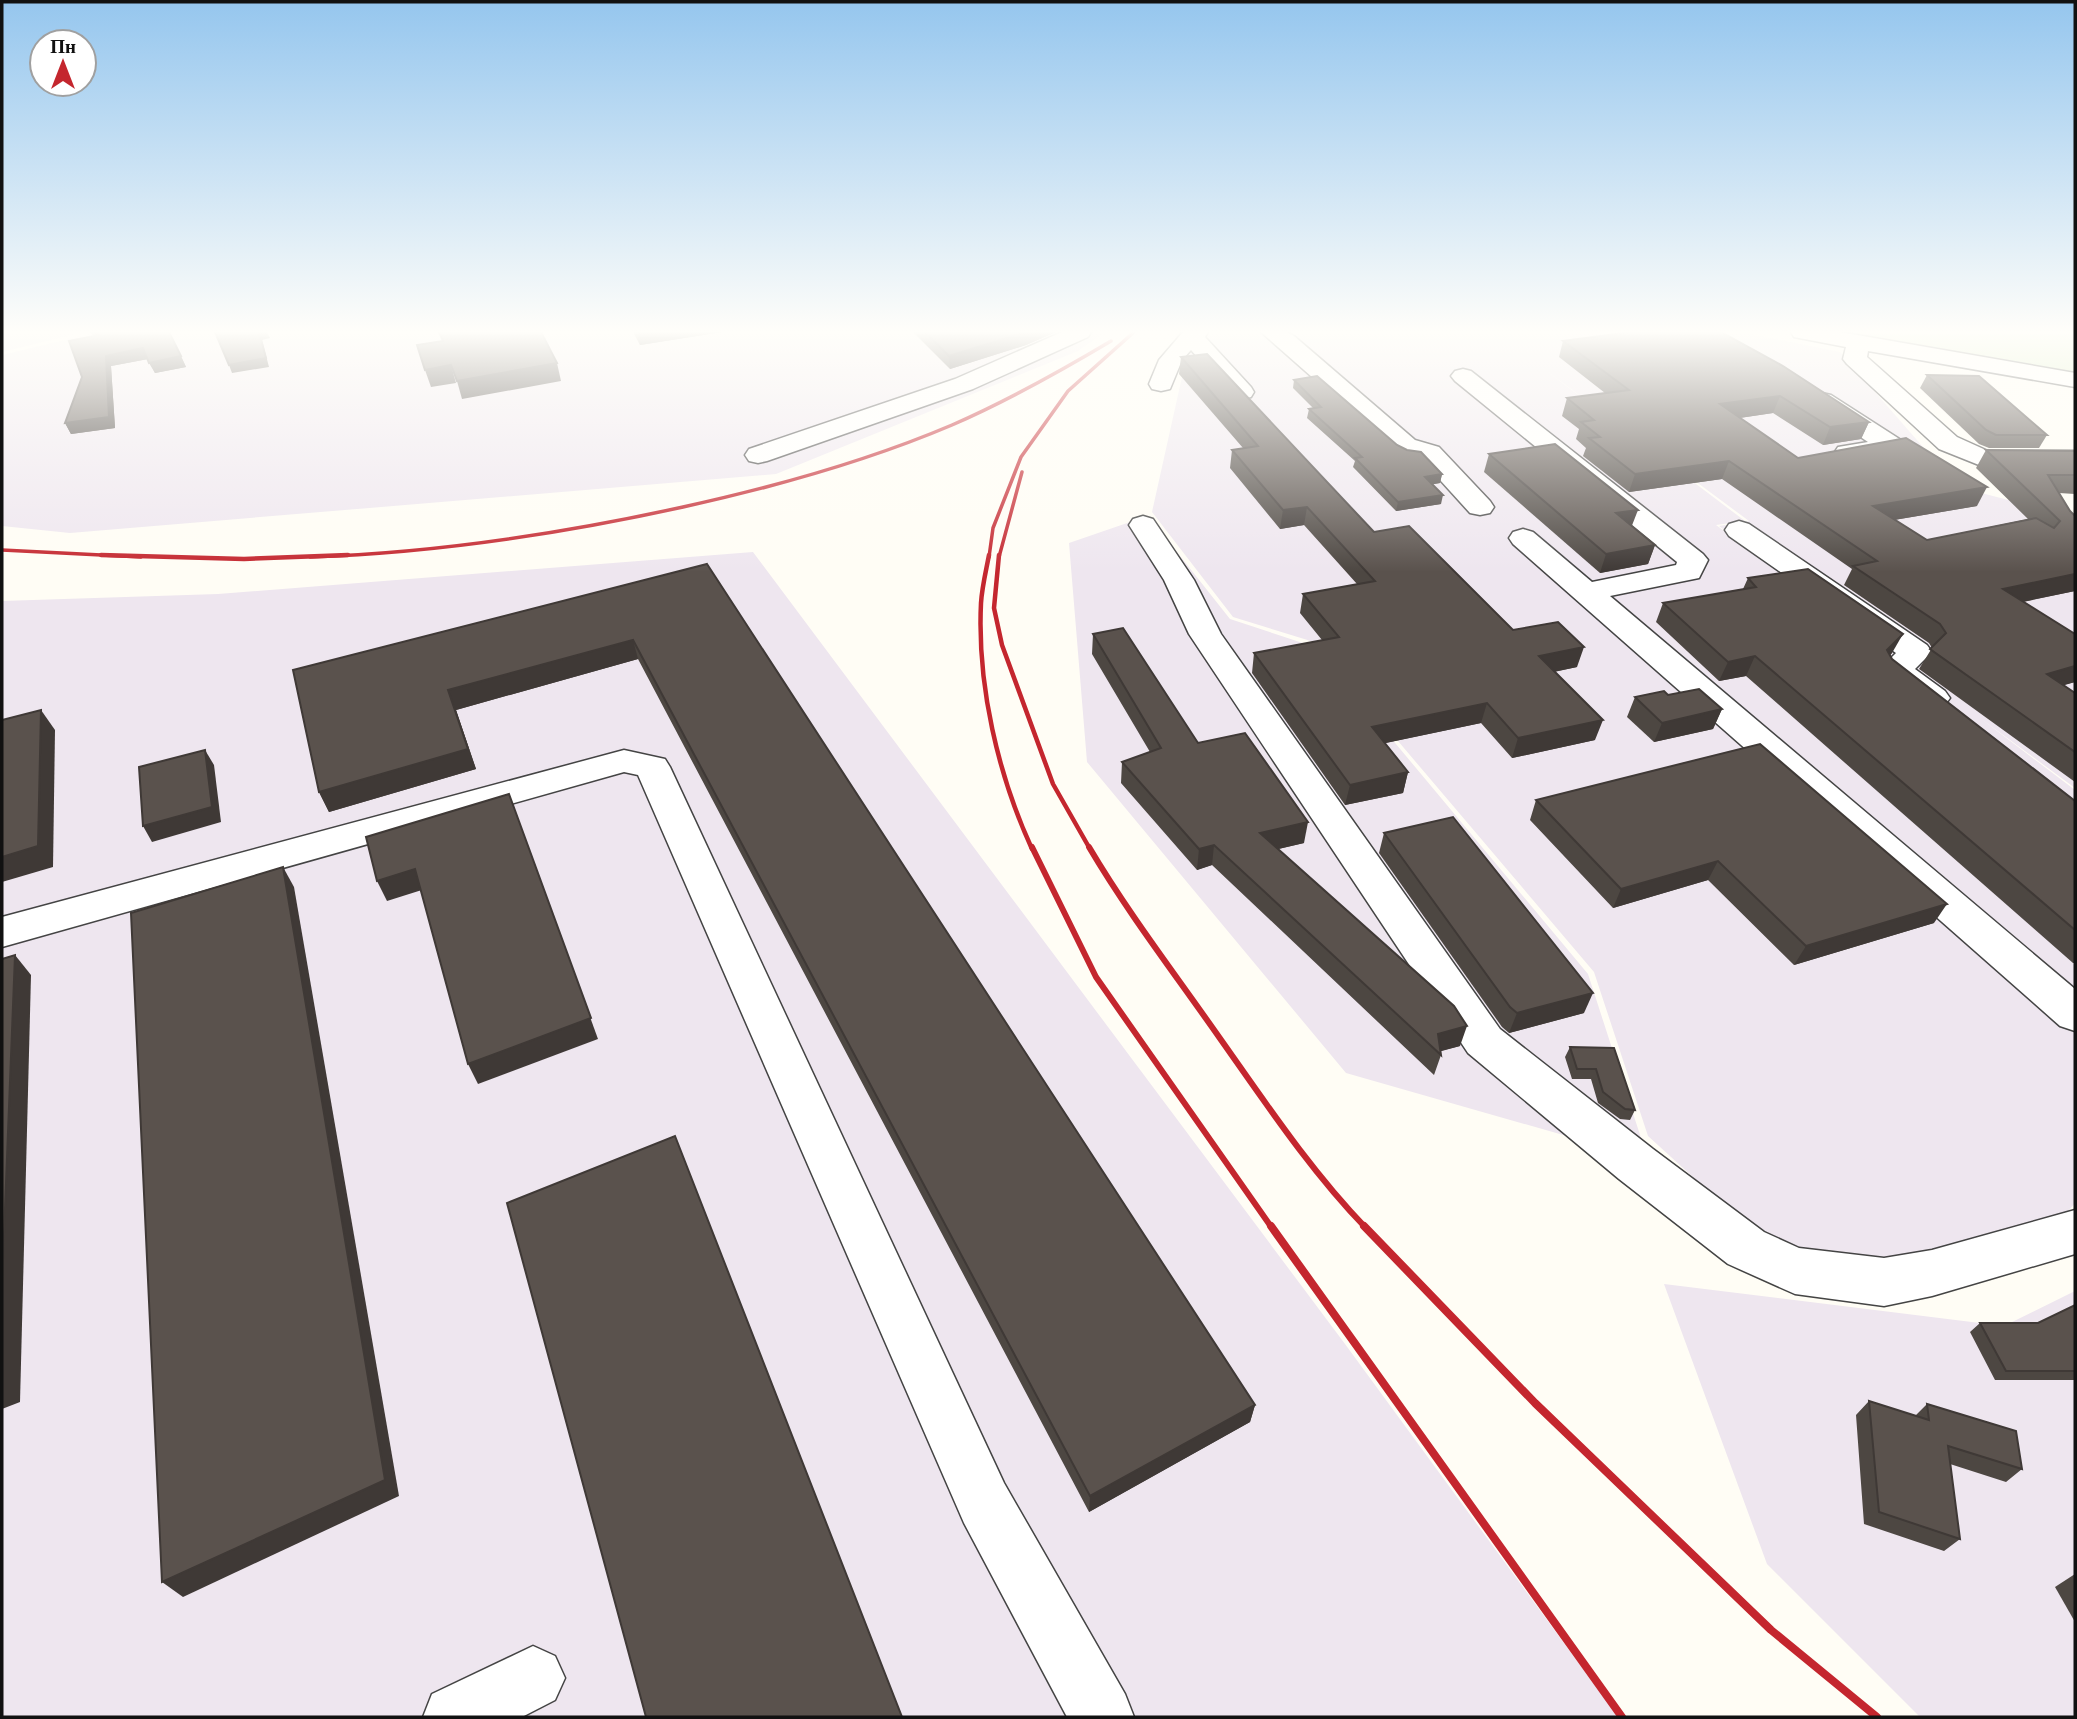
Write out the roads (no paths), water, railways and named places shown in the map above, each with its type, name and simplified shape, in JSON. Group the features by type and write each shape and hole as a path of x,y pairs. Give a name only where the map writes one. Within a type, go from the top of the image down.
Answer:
{"street":[{"path":"758,455 882,412"},
{"path":"1367,412 1406,446 1430,453 1480,507"},
{"path":"1508,412 1693,560 1688,572 1586,592"},
{"path":"1819,456 1892,446 1841,412"},
{"path":"1914,412 1948,443 1983,459 2075,459"},
{"path":"1143,525 1179,580 1205,634 1484,1041 1636,1164 1746,1248 1795,1271 1884,1282 1932,1273 2075,1232"},
{"path":"1739,530 1916,652 1895,670 1952,712"},
{"path":"1523,538 2075,1014"},
{"path":"2,932 624,761 652,767 984,1503 1102,1717"},
{"path":"456,1717 533,1678"}],"railway":[{"path":"310,557 497,541 683,507 853,462 980,412"},
{"path":"989,557 993,528 1021,457 1053,412"},
{"path":"999,557 1022,472"},
{"path":"2,550 102,555"},
{"path":"102,555 244,559 348,555"},
{"path":"102,555 141,557"},
{"path":"989,555 981,603 982,666 986,697 1009,791 1032,849"},
{"path":"999,555 994,608 1002,645 1053,784 1090,849"},
{"path":"1032,847 1096,977 1272,1228"},
{"path":"1089,847 1136,920 1271,1111 1326,1183 1366,1228"},
{"path":"1271,1226 1622,1717"},
{"path":"1364,1226 1535,1403 1771,1630 1877,1717"}]}
